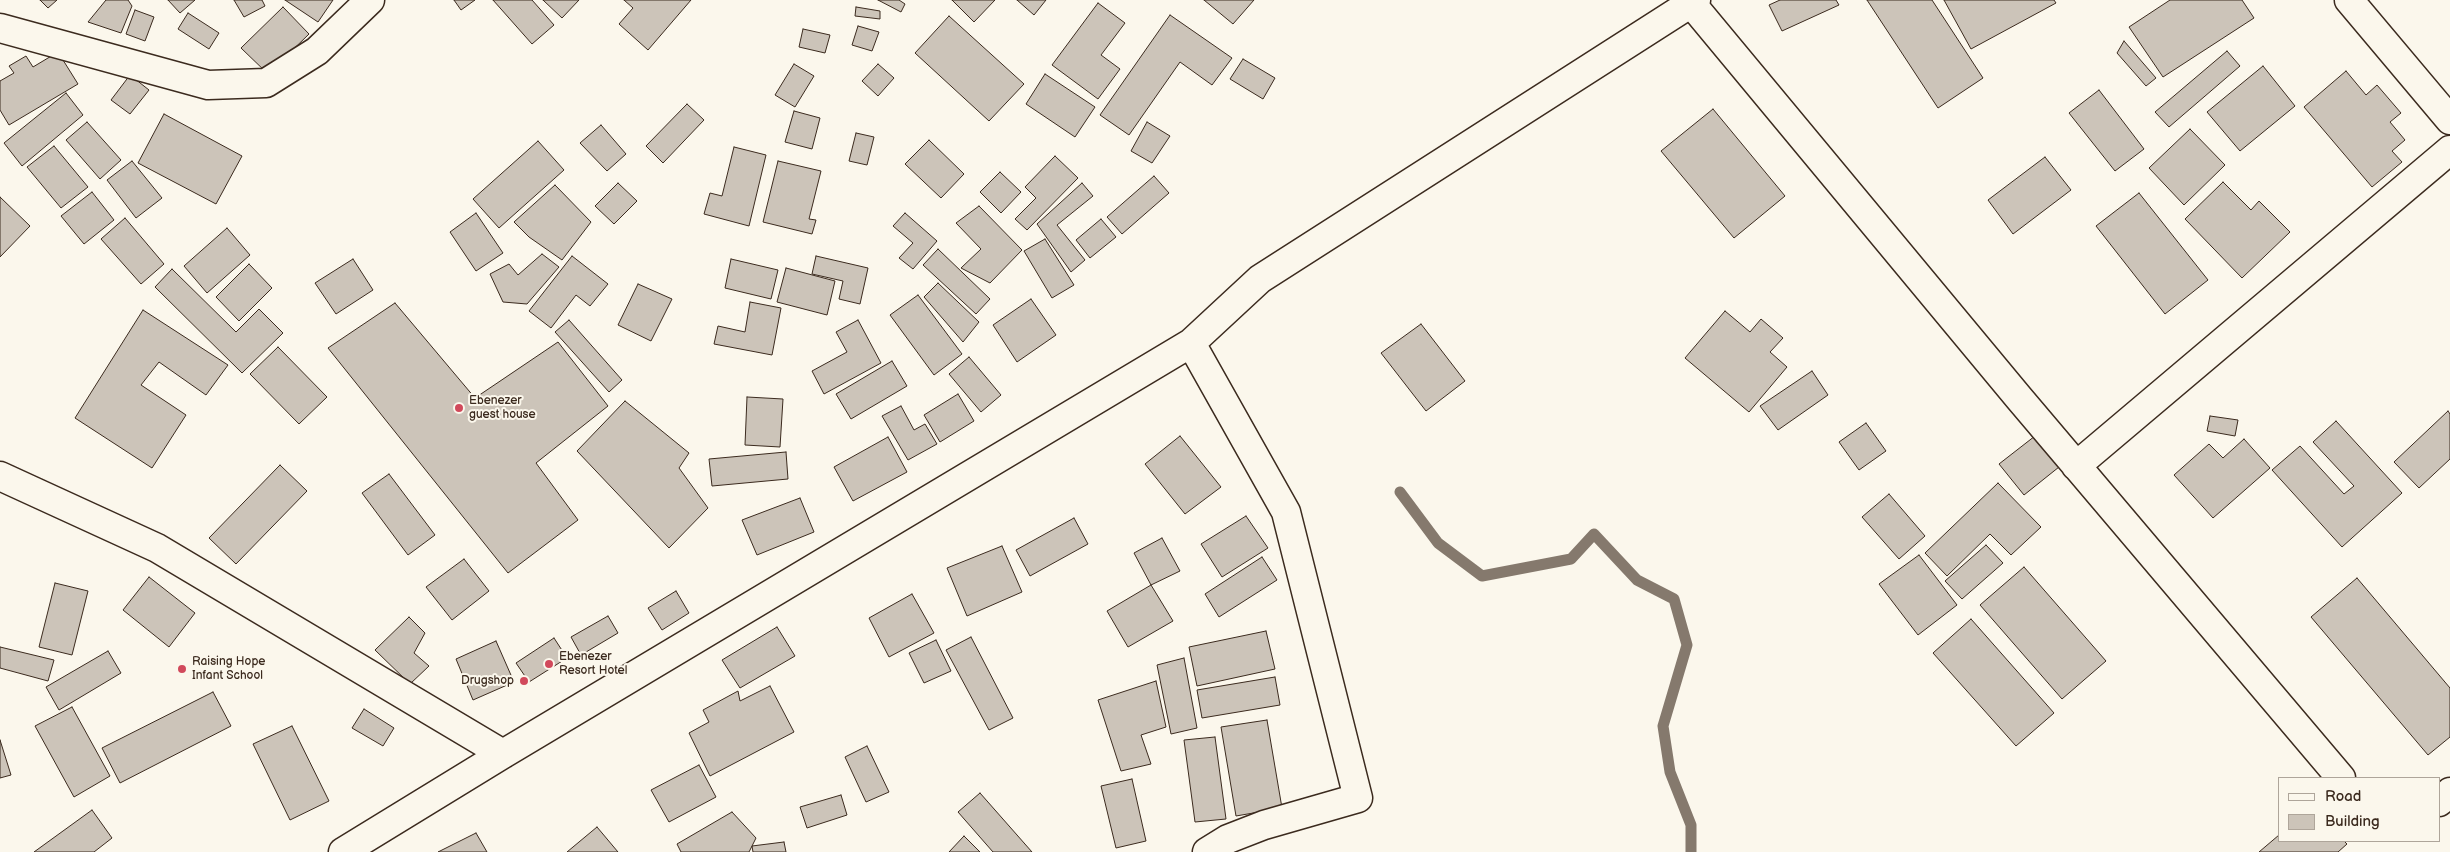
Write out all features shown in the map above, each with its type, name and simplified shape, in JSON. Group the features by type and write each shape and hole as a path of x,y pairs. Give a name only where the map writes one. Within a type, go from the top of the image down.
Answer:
{"street":[{"path":"0,28 208,85 266,83 317,51 370,0"},
{"path":"2349,0 2450,120"},
{"path":"343,852 503,754 1191,342 1260,279 1694,2 2076,466 2341,777"},
{"path":"2076,466 2450,150"},
{"path":"1191,342 1286,512 1358,798 1264,825 1228,839 1207,852"},
{"path":"0,476 157,548 503,754"},
{"path":"2440,801 2450,792"}],"building":[{"path":"40,0 57,0 48,8"},
{"path":"106,0 128,0 132,6 121,33 88,22"},
{"path":"168,0 195,0 180,13"},
{"path":"234,0 262,0 265,6 244,17"},
{"path":"285,0 333,0 318,22"},
{"path":"454,0 475,0 461,10"},
{"path":"493,0 532,0 554,25 532,44"},
{"path":"543,0 579,0 562,18"},
{"path":"624,0 691,0 648,50 619,24 633,8"},
{"path":"878,0 899,0 905,4 901,12"},
{"path":"952,0 995,0 974,22"},
{"path":"1017,0 1046,0 1034,15"},
{"path":"1204,0 1254,0 1233,24"},
{"path":"1780,0 1836,0 1839,5 1782,31 1769,5"},
{"path":"1867,0 1932,0 1983,78 1938,108"},
{"path":"1944,0 2054,0 2056,3 1971,49"},
{"path":"2170,0 2242,0 2254,18 2163,77 2129,27"},
{"path":"1098,3 1125,23 1101,55 1120,69 1098,99 1052,65"},
{"path":"283,7 309,34 268,74 241,48"},
{"path":"856,7 880,11 880,19 855,16"},
{"path":"135,10 154,17 145,41 126,34"},
{"path":"188,13 219,33 209,49 178,29"},
{"path":"1170,15 1232,58 1212,85 1180,62 1129,135 1100,115"},
{"path":"949,16 1024,84 989,121 915,53"},
{"path":"858,26 879,32 872,51 852,45"},
{"path":"803,29 830,35 825,53 799,47"},
{"path":"2124,41 2156,78 2146,86 2117,53"},
{"path":"2227,51 2240,66 2169,127 2155,112"},
{"path":"58,52 78,84 9,125 0,110 0,81 14,73 9,66 26,56 33,67"},
{"path":"1243,59 1275,78 1263,99 1230,79"},
{"path":"794,64 814,76 795,107 775,95"},
{"path":"878,64 894,78 878,96 862,81"},
{"path":"2263,66 2295,106 2240,151 2207,112"},
{"path":"2346,71 2366,95 2377,85 2401,113 2390,122 2405,140 2392,151 2402,162 2372,187 2304,107"},
{"path":"1045,74 1095,107 1075,137 1026,104"},
{"path":"130,75 149,90 130,114 111,100"},
{"path":"2099,90 2144,149 2115,171 2069,113"},
{"path":"66,93 83,115 22,166 4,143"},
{"path":"687,104 704,120 663,163 646,146"},
{"path":"1713,109 1785,196 1734,238 1661,151"},
{"path":"794,111 820,118 812,149 785,142"},
{"path":"164,114 242,156 216,204 138,163"},
{"path":"87,122 121,160 100,179 66,140"},
{"path":"1147,122 1170,136 1152,163 1131,151"},
{"path":"601,125 626,154 607,171 580,143"},
{"path":"2190,129 2225,165 2184,205 2149,168"},
{"path":"856,133 874,137 867,165 849,161"},
{"path":"929,140 964,174 941,198 905,164"},
{"path":"538,141 564,170 499,228 473,199"},
{"path":"54,146 88,187 61,208 27,167"},
{"path":"734,147 766,155 749,226 704,214 710,193 722,196"},
{"path":"1055,156 1078,178 1027,230 1015,219 1036,198 1025,187"},
{"path":"2045,157 2071,190 2013,234 1988,200"},
{"path":"132,161 162,198 136,218 107,180"},
{"path":"778,161 821,171 809,219 816,220 812,234 763,222"},
{"path":"1000,172 1021,192 1001,213 980,192"},
{"path":"1154,176 1169,193 1122,234 1107,217"},
{"path":"2223,182 2251,210 2259,201 2290,232 2242,278 2185,219"},
{"path":"618,183 637,201 614,224 595,206"},
{"path":"1082,183 1093,196 1057,225 1085,260 1071,272 1037,224"},
{"path":"555,185 591,222 562,260 529,237 514,222"},
{"path":"92,192 114,220 84,244 61,216"},
{"path":"2139,193 2208,280 2165,314 2096,226"},
{"path":"0,197 30,226 0,257"},
{"path":"979,206 1022,250 990,283 961,268 981,249 956,223"},
{"path":"476,213 503,253 476,271 450,232"},
{"path":"905,213 937,241 913,269 899,258 913,243 893,226"},
{"path":"125,218 164,264 141,284 101,239"},
{"path":"1101,219 1116,237 1090,258 1076,240"},
{"path":"227,228 250,255 207,293 184,266"},
{"path":"1045,239 1074,285 1052,298 1024,251"},
{"path":"938,249 990,299 976,314 923,265"},
{"path":"542,254 559,267 527,304 503,302 490,274 509,264 518,275"},
{"path":"572,256 608,284 590,306 576,295 551,328 529,311"},
{"path":"816,256 868,268 860,304 839,299 843,281 812,274"},
{"path":"353,259 373,290 336,314 315,283"},
{"path":"731,259 778,270 771,299 725,288"},
{"path":"249,264 272,288 239,321 216,297"},
{"path":"786,268 835,281 827,315 777,302"},
{"path":"172,269 236,332 259,309 283,333 242,373 155,287"},
{"path":"938,283 979,322 963,342 924,297"},
{"path":"638,284 672,299 651,341 618,325"},
{"path":"918,295 962,354 934,375 890,315"},
{"path":"1031,299 1056,335 1017,362 993,325"},
{"path":"750,302 781,308 772,355 714,344 718,326 745,332"},
{"path":"395,303 475,398 558,342 608,406 536,463 578,520 508,573 328,348"},
{"path":"143,310 228,365 206,395 159,362 141,385 186,415 152,468 75,418"},
{"path":"1725,311 1750,332 1761,319 1783,338 1770,352 1787,367 1749,412 1685,358"},
{"path":"569,320 622,380 609,392 555,332"},
{"path":"858,320 881,363 824,394 812,371 847,352 836,332"},
{"path":"1421,324 1465,381 1426,411 1381,353"},
{"path":"278,347 327,397 299,424 250,374"},
{"path":"969,357 1001,395 981,412 949,374"},
{"path":"892,361 907,386 851,419 836,394"},
{"path":"1812,371 1828,395 1778,430 1760,406"},
{"path":"958,394 974,421 940,442 924,415"},
{"path":"747,397 783,399 780,447 745,445"},
{"path":"625,401 689,453 679,468 708,508 669,548 577,451"},
{"path":"901,406 914,430 925,424 937,444 908,460 882,416"},
{"path":"2448,411 2450,414 2450,459 2419,488 2394,462"},
{"path":"2210,416 2238,420 2235,436 2207,431"},
{"path":"2336,421 2402,493 2342,547 2272,470 2300,446 2344,494 2354,486 2313,442"},
{"path":"1866,423 1886,451 1859,470 1839,442"},
{"path":"1180,436 1221,487 1185,514 1145,464"},
{"path":"2035,436 2059,467 2024,495 1999,464"},
{"path":"888,437 907,472 853,501 834,467"},
{"path":"2244,439 2270,468 2213,518 2174,475 2209,444 2223,458"},
{"path":"786,452 788,479 712,486 709,459"},
{"path":"280,465 307,491 236,564 209,538"},
{"path":"389,474 435,535 408,555 362,493"},
{"path":"1998,483 2041,527 2011,555 1990,534 1947,576 1925,553"},
{"path":"1889,494 1925,536 1899,559 1862,517"},
{"path":"800,498 814,532 757,555 742,520"},
{"path":"1246,516 1268,548 1222,577 1201,544"},
{"path":"1074,518 1088,544 1030,576 1016,550"},
{"path":"1162,538 1180,571 1151,585 1134,553"},
{"path":"1986,545 2003,563 1962,599 1945,581"},
{"path":"1002,546 1022,592 967,616 947,568"},
{"path":"1919,555 1957,605 1918,635 1879,584"},
{"path":"1262,557 1277,580 1219,617 1205,594"},
{"path":"464,559 489,591 452,620 426,587"},
{"path":"2024,567 2106,661 2062,699 1980,605"},
{"path":"149,577 195,613 169,647 123,610"},
{"path":"2357,578 2450,688 2450,737 2428,755 2311,617"},
{"path":"55,583 88,591 72,655 39,647"},
{"path":"1151,585 1173,621 1128,647 1107,611"},
{"path":"676,591 689,613 662,630 648,608"},
{"path":"912,594 934,633 889,657 869,618"},
{"path":"608,616 618,633 581,655 571,637"},
{"path":"409,617 425,633 414,653 429,666 410,684 375,650"},
{"path":"1971,619 2054,713 2016,746 1933,653"},
{"path":"777,627 795,656 740,688 722,660"},
{"path":"1266,631 1275,669 1197,686 1189,647"},
{"path":"971,637 1013,718 989,730 946,650"},
{"path":"554,638 567,658 529,682 516,663"},
{"path":"936,640 951,671 924,683 909,653"},
{"path":"496,641 514,682 473,700 456,659"},
{"path":"0,647 54,660 48,681 0,668"},
{"path":"108,651 121,673 59,710 46,687"},
{"path":"1184,658 1197,728 1171,734 1157,665"},
{"path":"1275,677 1280,705 1202,718 1197,690"},
{"path":"1156,681 1166,727 1141,735 1151,764 1121,771 1098,700"},
{"path":"770,686 794,732 710,776 689,733 709,722 703,710 738,691 740,701"},
{"path":"213,692 231,726 120,783 102,748"},
{"path":"72,707 110,776 74,797 35,726"},
{"path":"364,709 394,728 383,746 352,728"},
{"path":"1267,720 1282,808 1236,816 1221,727"},
{"path":"292,726 329,801 290,820 253,744"},
{"path":"1215,737 1226,819 1195,822 1184,740"},
{"path":"0,740 11,775 0,778"},
{"path":"867,746 889,792 866,802 845,757"},
{"path":"699,765 716,797 669,822 651,790"},
{"path":"1132,779 1146,841 1116,848 1101,786"},
{"path":"980,793 1032,852 993,852 958,812"},
{"path":"841,795 847,815 807,828 800,807"},
{"path":"92,810 112,838 94,852 34,852"},
{"path":"732,812 756,838 749,852 681,852 677,844"},
{"path":"597,827 618,852 567,852"},
{"path":"476,833 487,852 438,852"},
{"path":"964,836 980,852 949,852"},
{"path":"2278,836 2278,842 2345,842 2347,844 2338,852 2259,852"},
{"path":"784,842 786,852 753,852 752,846"}],"waterway":[{"path":"1400,492 1438,543 1482,576 1571,559 1594,534 1637,580 1674,599 1687,645 1663,726 1670,772 1691,825 1691,852"}],"place":[{"name":"Ebenezer guest house","path":"459,408"},
{"name":"Ebenezer Resort Hotel","path":"549,664"},
{"name":"Raising Hope Infant School","path":"182,669"},
{"name":"Drugshop","path":"524,681"}]}
